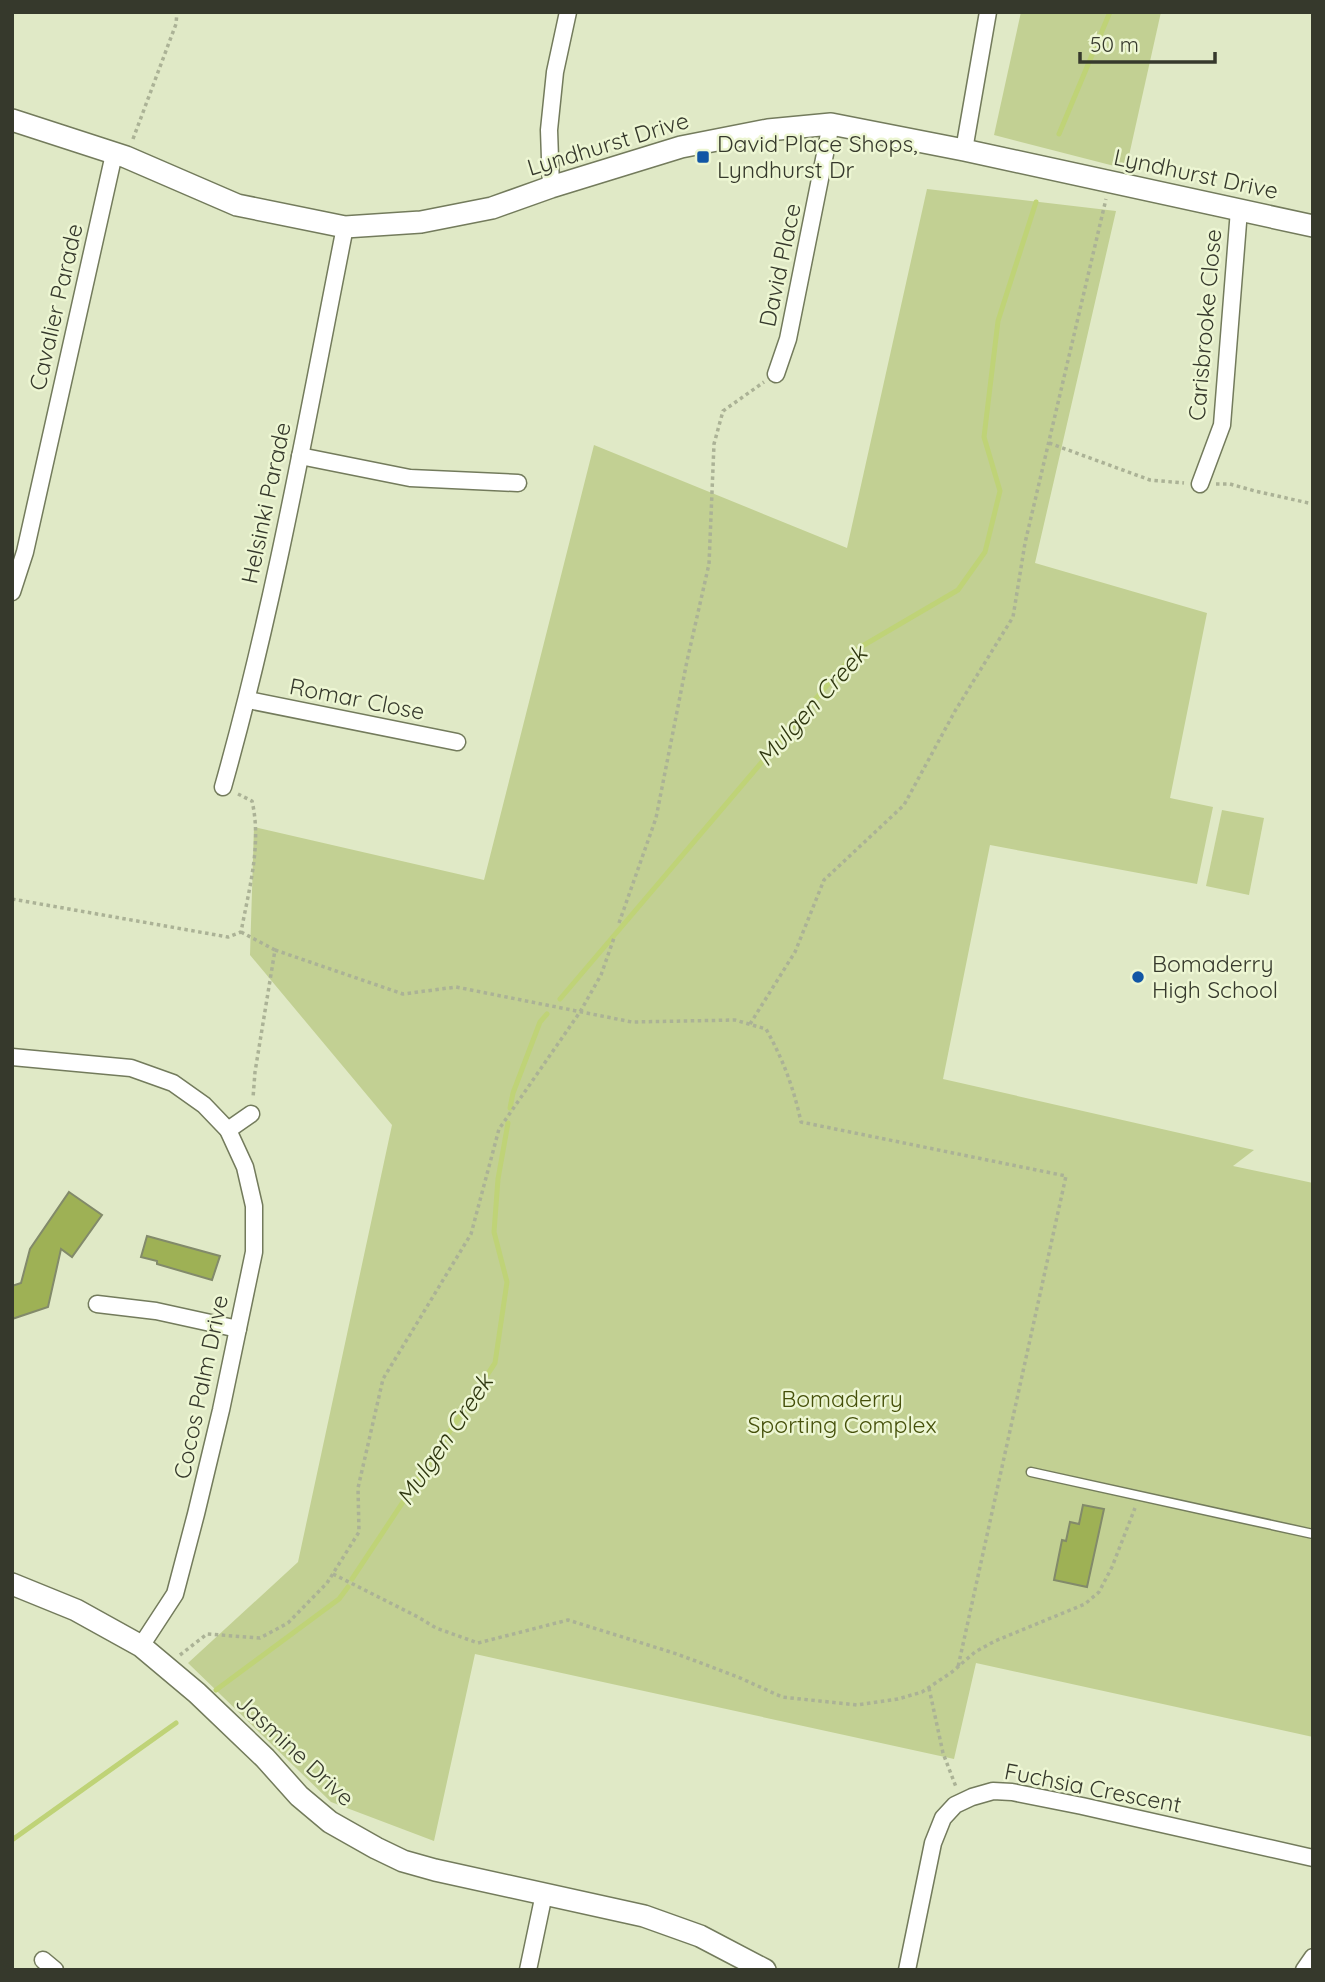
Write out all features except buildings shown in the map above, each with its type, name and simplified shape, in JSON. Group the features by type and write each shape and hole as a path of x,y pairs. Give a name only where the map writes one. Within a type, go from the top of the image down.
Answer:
{"street":[{"path":"551,187 549,130 555,72 568,12"},
{"path":"964,150 988,12"},
{"name":"Lyndhurst Drive","path":"12,120 120,155 237,205 345,227 421,222 492,208 681,147 768,130 831,124 1312,224"},
{"name":"David Place","path":"776,373 788,339 831,124"},
{"name":"Cavalier Parade","path":"12,592 18,551 120,155"},
{"name":"Carisbrooke Close","path":"1200,484 1222,425 1239,210"},
{"name":"Helsinki Parade","path":"223,787 248,700 345,227"},
{"path":"300,456 411,478 518,483"},
{"name":"Romar Close","path":"248,700 457,742"},
{"name":"Cocos Palm Drive","path":"12,1057 131,1068 173,1083 204,1105 228,1130 245,1167 254,1206 254,1252 215,1436 175,1594 141,1646"},
{"path":"228,1130 251,1114"},
{"path":"97,1304 156,1311 238,1329"},
{"name":"Jasmine Drive","path":"12,1584 76,1610 141,1646 197,1693 265,1758 299,1796 330,1822 376,1848 403,1861 435,1870 644,1916 700,1936 765,1970"},
{"name":"Fuchsia Crescent","path":"907,1970 933,1843 943,1818 956,1805 993,1791 1012,1792 1082,1806 1313,1858"},
{"path":"528,1970 544,1894"},
{"path":"1304,1970 1313,1957"}],"lane":[{"path":"1031,1472 1313,1534"}],"path":[{"path":"120,155 176,24 177,12"},
{"path":"750,1024 794,952 824,880 904,805 955,711 1013,617 1025,543 1110,182"},
{"path":"619,923 656,818 709,564 714,444 723,411 776,373"},
{"path":"1049,443 1150,480 1230,484 1313,504"},
{"path":"223,787 252,801 257,820 257,838 242,932"},
{"path":"12,899 228,937 242,932 275,950 403,993 456,987 632,1022 735,1020 766,1029 780,1054 801,1122 1066,1176 958,1667"},
{"path":"164,1666 207,1634 260,1638 288,1623 327,1583 359,1532 358,1488 383,1379 471,1234 499,1129 580,1012 601,975 614,938"},
{"path":"251,1114 255,1072 275,950"},
{"path":"333,1574 418,1616 436,1628 478,1643 568,1620 677,1654 782,1697 857,1705 898,1699 922,1692 975,1652 995,1641 1085,1604 1099,1592 1112,1567 1140,1496"},
{"path":"929,1688 943,1753 962,1802"}],"green space":[{"path":"1021,12 1161,12 1126,169 994,135"},
{"name":"Bomaderry Sporting Complex","path":"927,189 1116,211 1035,563 1207,613 1170,798 1213,807 1197,884 990,845 943,1079 1254,1150 1233,1166 1313,1183 1313,1737 976,1663 954,1759 475,1654 434,1841 331,1802 188,1663 298,1562 392,1125 250,955 254,827 484,880 594,445 847,548"},
{"path":"1222,810 1264,818 1249,895 1206,886"}],"waterway":[{"name":"Mulgen Creek","path":"1059,134 1110,12"},
{"name":"Mulgen Creek","path":"560,999 859,648 958,590 985,552 1000,491 984,437 998,321 1036,202"},
{"name":"Mulgen Creek","path":"510,1108 513,1093 540,1022 547,1014"},
{"name":"Mulgen Creek","path":"352,1579 495,1363 507,1282 494,1232 498,1179 508,1123"},
{"name":"Mulgen Creek","path":"216,1690 339,1599 348,1587"},
{"name":"Mulgen Creek","path":"12,1840 176,1723"}],"place":[{"name":"David Place Shops, Lyndhurst Dr","path":"703,157"},
{"name":"Bomaderry High School","path":"1138,977"}]}
